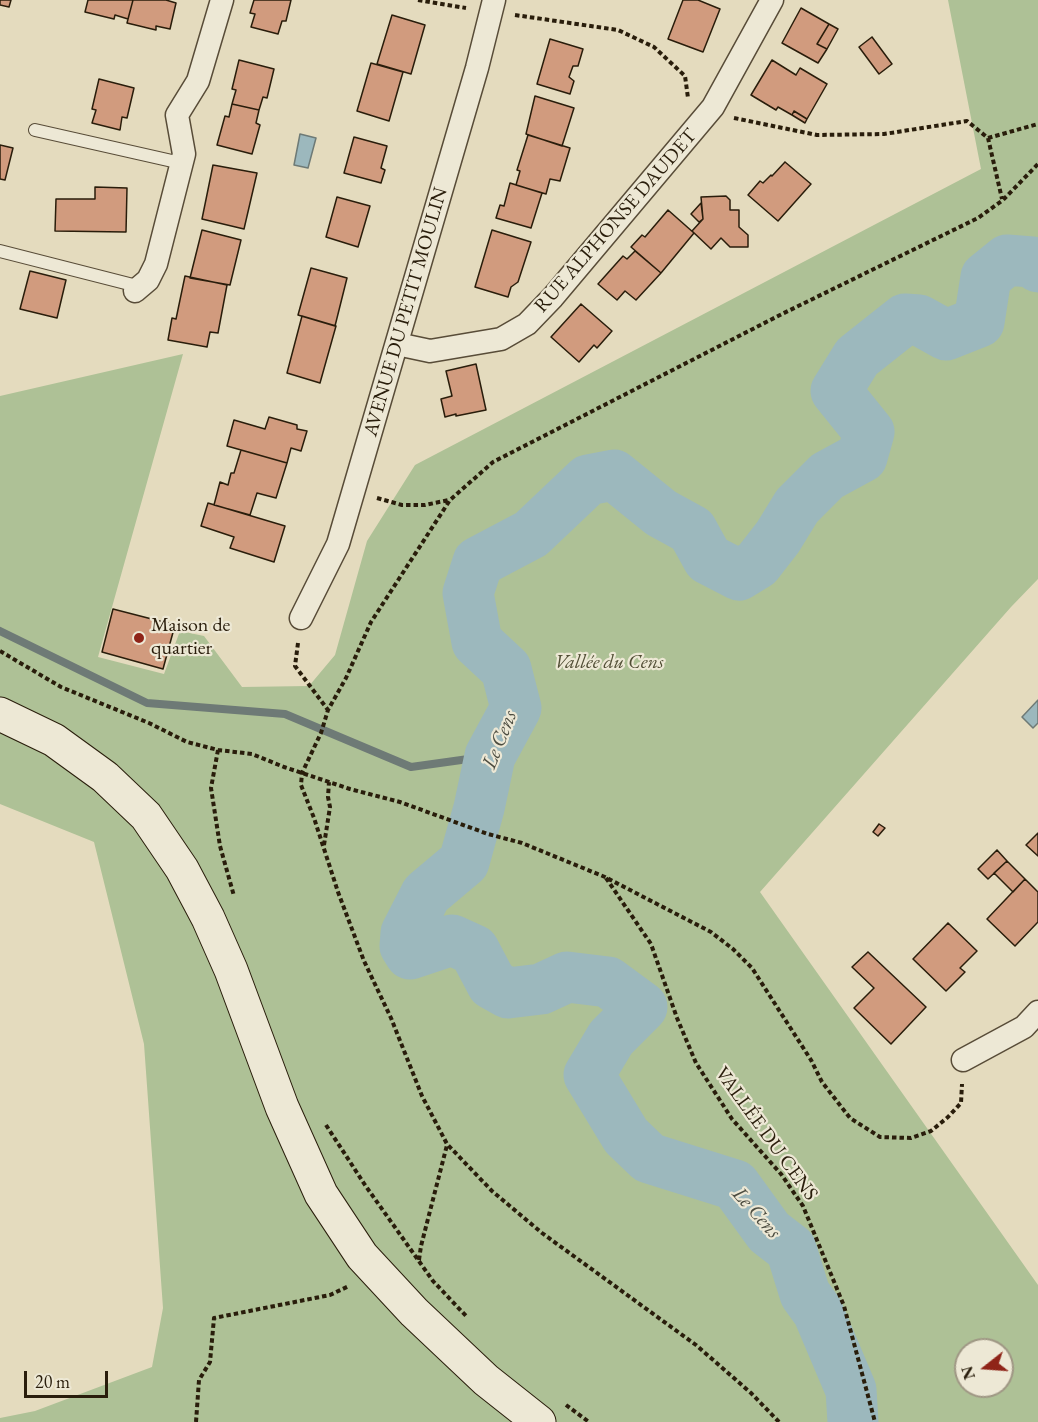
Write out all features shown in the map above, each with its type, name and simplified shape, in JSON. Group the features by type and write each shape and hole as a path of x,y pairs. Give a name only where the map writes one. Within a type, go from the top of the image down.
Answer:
{"street":[{"path":"138,289 148,280 156,264 182,163 184,154 177,115 198,81 222,0"},
{"name":"RUE ALPHONSE DAUDET","path":"397,344 430,351 501,339 527,324 553,297 713,107 772,0"},
{"name":"AVENUE DU PETIT MOULIN","path":"301,618 338,544 493,6"},
{"path":"0,714 54,740 105,777 146,816 182,869 208,918 231,970 282,1107 321,1194 362,1256 414,1312 486,1380 550,1412"},
{"path":"963,1060 1024,1027 1038,1012"}],"lane":[{"path":"36,130 182,163"},
{"path":"0,251 138,289"}],"path":[{"path":"418,0 446,6 493,6 618,30 654,47 685,76 688,101 713,107 723,116 817,135 884,134 967,121 988,138 1003,200"},
{"path":"988,138 1038,124"},
{"path":"779,1422 751,1393 696,1345 552,1240 492,1191 447,1144 422,1096 391,1018 364,961 301,785 302,773 321,733 328,710 372,622 450,500 493,462 782,314 978,218 1003,200 1038,164"},
{"path":"353,491 402,505 425,505 450,500"},
{"path":"301,618 295,666 328,710"},
{"path":"0,651 61,687 149,723 187,742 218,750 252,754 329,782 400,802 488,834 522,843 605,877 711,932 752,968 811,1060 822,1082 850,1118 880,1137 911,1138 931,1131 948,1118 961,1103 963,1060"},
{"path":"218,750 211,788 220,846 236,904"},
{"path":"323,849 330,807 329,782"},
{"name":"VALLÉE DU CENS","path":"605,877 651,944 677,1018 696,1063 732,1119 781,1174 803,1206 844,1306 875,1422"},
{"path":"322,1118 364,1185 433,1281 471,1321"},
{"path":"419,1260 420,1246 447,1144"},
{"path":"196,1422 199,1380 210,1362 214,1318 330,1295 376,1272"},
{"path":"550,1412 589,1422"}],"green space":[{"name":"Vallée du Cens","path":"948,0 1038,0 1038,579 760,892 1038,1285 1038,1422 0,1422 0,1418 35,1411 152,1367 163,1308 144,1044 94,842 0,804 0,396 183,354 98,657 164,674 180,631 204,636 242,687 309,686 335,655 367,541 415,465 981,169"}],"water":[{"path":"300,134 316,138 308,168 294,165"},
{"path":"1038,700 1038,723 1033,728 1022,717"}],"building":[{"path":"0,0 11,0 9,7 0,5"},
{"path":"88,0 133,0 128,19 115,15 114,19 85,12"},
{"path":"133,0 166,0 176,3 170,29 156,26 156,30 127,23"},
{"path":"254,0 291,0 286,21 282,21 278,34 251,27 255,14 250,13"},
{"path":"683,0 698,0 720,9 703,52 668,39"},
{"path":"801,8 829,24 817,44 827,49 818,63 782,43"},
{"path":"392,15 425,25 411,74 377,64"},
{"path":"829,24 838,29 827,49 817,44"},
{"path":"872,37 892,64 879,74 859,47"},
{"path":"550,39 583,49 578,66 573,66 569,77 574,81 570,94 537,84"},
{"path":"239,60 274,69 267,98 263,97 259,110 232,104 236,90 232,89"},
{"path":"772,60 796,75 800,68 827,84 807,119 794,111 792,115 778,107 776,110 751,95"},
{"path":"371,63 403,72 389,121 357,111"},
{"path":"99,79 134,88 127,118 122,117 120,130 92,123 96,110 92,109"},
{"path":"535,96 574,108 562,146 526,134"},
{"path":"232,104 259,110 256,123 260,125 252,154 217,145 225,116 229,117"},
{"path":"794,111 807,119 805,123 792,115"},
{"path":"528,135 570,148 560,181 550,179 546,194 516,185 520,171 517,170"},
{"path":"354,137 387,146 381,168 385,170 381,183 344,173"},
{"path":"0,145 13,148 5,180 0,179"},
{"path":"785,162 811,184 778,221 748,195 760,181 763,183"},
{"path":"213,165 257,173 244,229 202,219"},
{"path":"510,183 542,193 531,228 496,218 500,205 504,206"},
{"path":"95,187 127,188 126,232 55,231 56,199 95,199"},
{"path":"726,196 730,200 730,210 739,210 739,227 748,235 748,247 730,247 721,238 711,249 692,231 703,219 701,197"},
{"path":"337,197 370,206 358,247 326,237"},
{"path":"701,203 703,219 699,222 691,214"},
{"path":"668,210 694,233 661,273 631,247 642,235 645,237"},
{"path":"202,230 241,240 230,285 190,278"},
{"path":"492,230 531,242 518,282 511,287 508,297 475,287"},
{"path":"635,251 661,273 636,300 625,291 617,300 598,284 623,256 627,259"},
{"path":"311,268 347,278 335,326 298,315"},
{"path":"30,271 66,280 57,318 20,309"},
{"path":"185,276 227,285 218,333 210,332 207,347 168,340 172,318 176,319"},
{"path":"581,304 612,331 597,348 594,345 579,362 551,337"},
{"path":"302,316 336,326 320,383 287,373"},
{"path":"476,364 486,410 445,417 441,399 452,396 446,371"},
{"path":"269,417 297,425 297,429 307,431 301,451 291,448 287,463 227,446 234,420 265,429"},
{"path":"241,450 287,463 276,498 257,493 250,515 214,505 220,482 228,485"},
{"path":"208,503 285,526 274,562 230,548 234,537 201,526"},
{"name":"Maison de quartier","path":"113,609 175,625 163,669 102,652"},
{"path":"879,824 885,828 878,836 873,832"},
{"path":"1038,833 1038,856 1026,845"},
{"path":"997,850 1007,861 988,879 978,869"},
{"path":"1007,861 1025,879 1013,892 994,873"},
{"path":"1025,879 1038,892 1038,922 1015,946 987,919"},
{"path":"948,923 977,951 960,968 965,972 946,991 913,959"},
{"path":"868,952 926,1007 891,1044 854,1008 874,988 852,967"}],"waterway":[{"name":"Le Cens","path":"853,1422 851,1390 818,1312 805,1294 791,1249 769,1232 735,1185 649,1158 626,1136 589,1075 611,1038 642,1007 608,982 567,977 541,989 508,993 492,984 474,950 452,940 410,954 405,946 406,933 426,894 464,862 490,756 516,708 506,669 477,642 468,593 478,562 531,534 588,480 614,475 661,513 692,530 708,559 739,575 757,564 778,537 797,506 827,476 862,457 869,432 836,391 857,357 905,319 919,320 946,335 979,322 986,277 1007,260 1032,262 1038,267"},
{"path":"0,631 147,703 285,714 411,767 490,756"}],"place":[{"name":"Maison de quartier","path":"139,638"}]}
